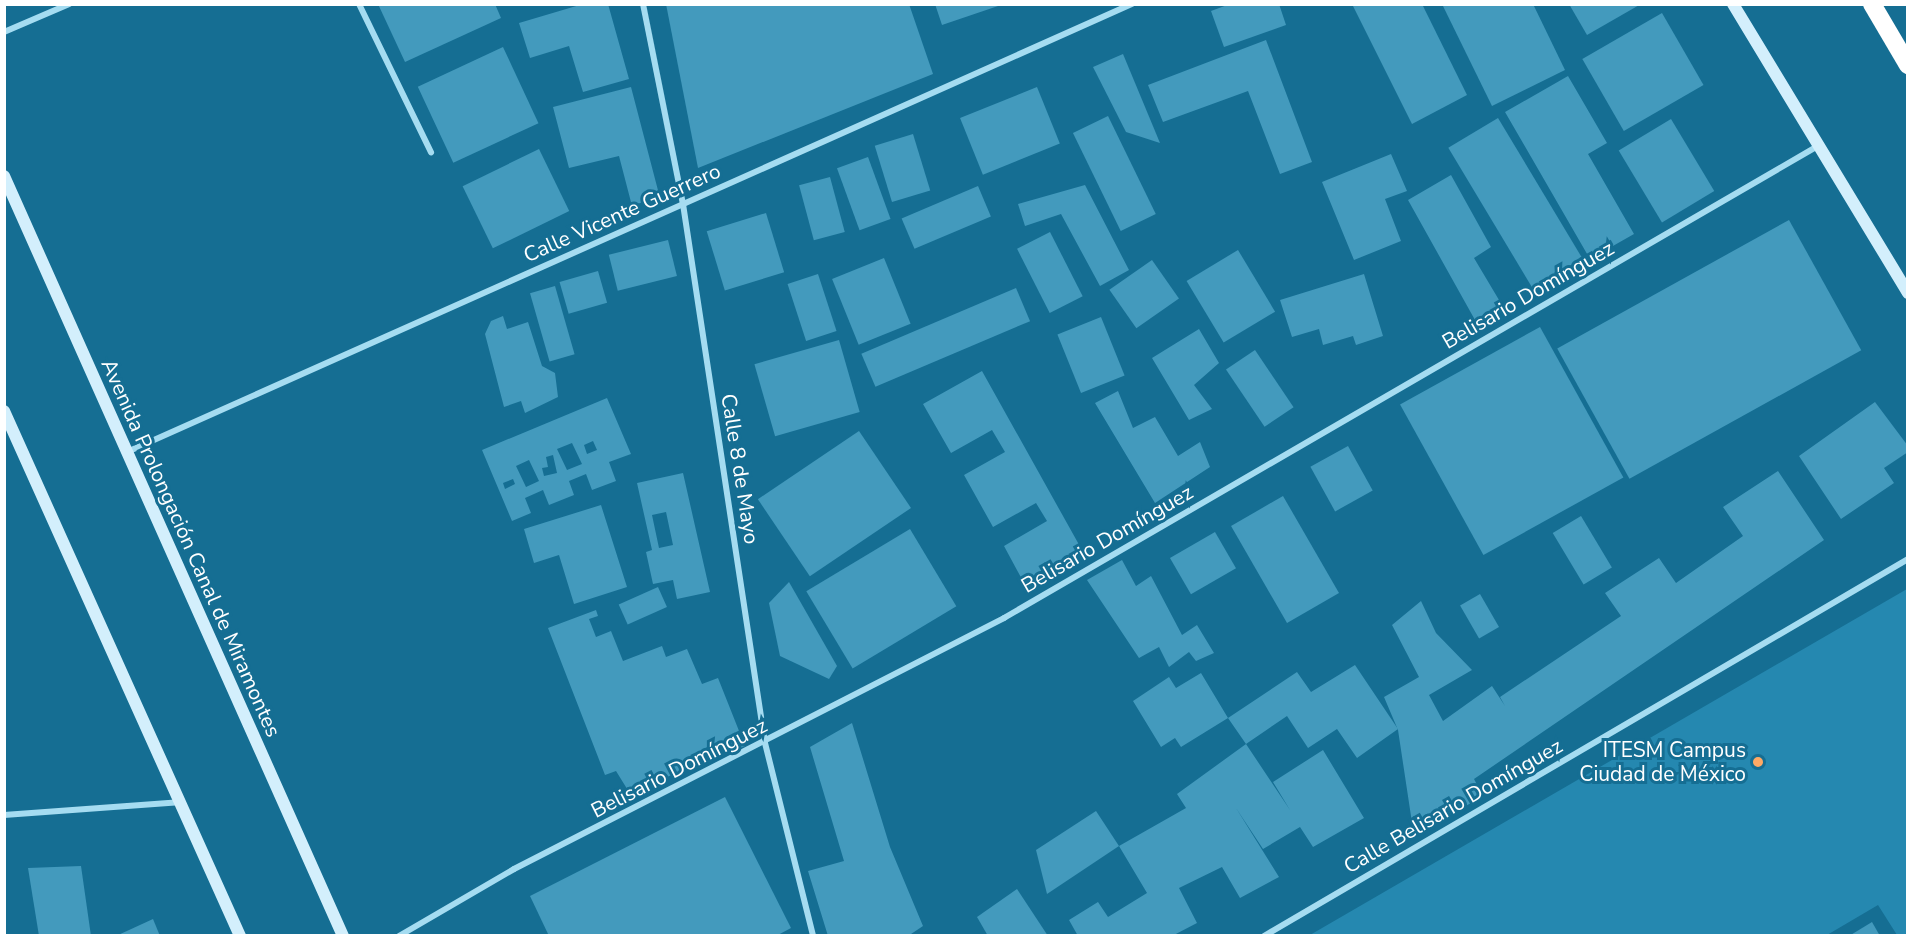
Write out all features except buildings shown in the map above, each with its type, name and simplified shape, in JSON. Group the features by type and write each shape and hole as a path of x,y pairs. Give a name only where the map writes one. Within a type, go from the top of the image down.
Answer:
{"highway":[{"path":"1872,4 1908,65"}],"street":[{"path":"4,32 69,4"},
{"path":"360,4 431,152"},
{"name":"Calle 8 de Mayo","path":"643,4 683,204 765,744 813,936"},
{"name":"Calle Vicente Guerrero","path":"127,452 1132,4"},
{"path":"1733,4 1908,293"},
{"name":"Belisario Domínguez","path":"399,936 514,869 765,744 1014,612 1818,146"},
{"name":"Avenida Prolongación Canal de Miramontes","path":"4,176 343,936"},
{"path":"4,411 240,936"},
{"name":"Calle Belisario Domínguez","path":"1264,936 1908,559"},
{"path":"4,815 180,802"}],"shaded area":[{"name":"ITESM Campus Ciudad de México","path":"1907,589 1907,935 1897,935 1878,905 1827,935 1310,935"}],"place":[{"name":"ITESM Campus Ciudad de México","path":"1758,762"}]}
